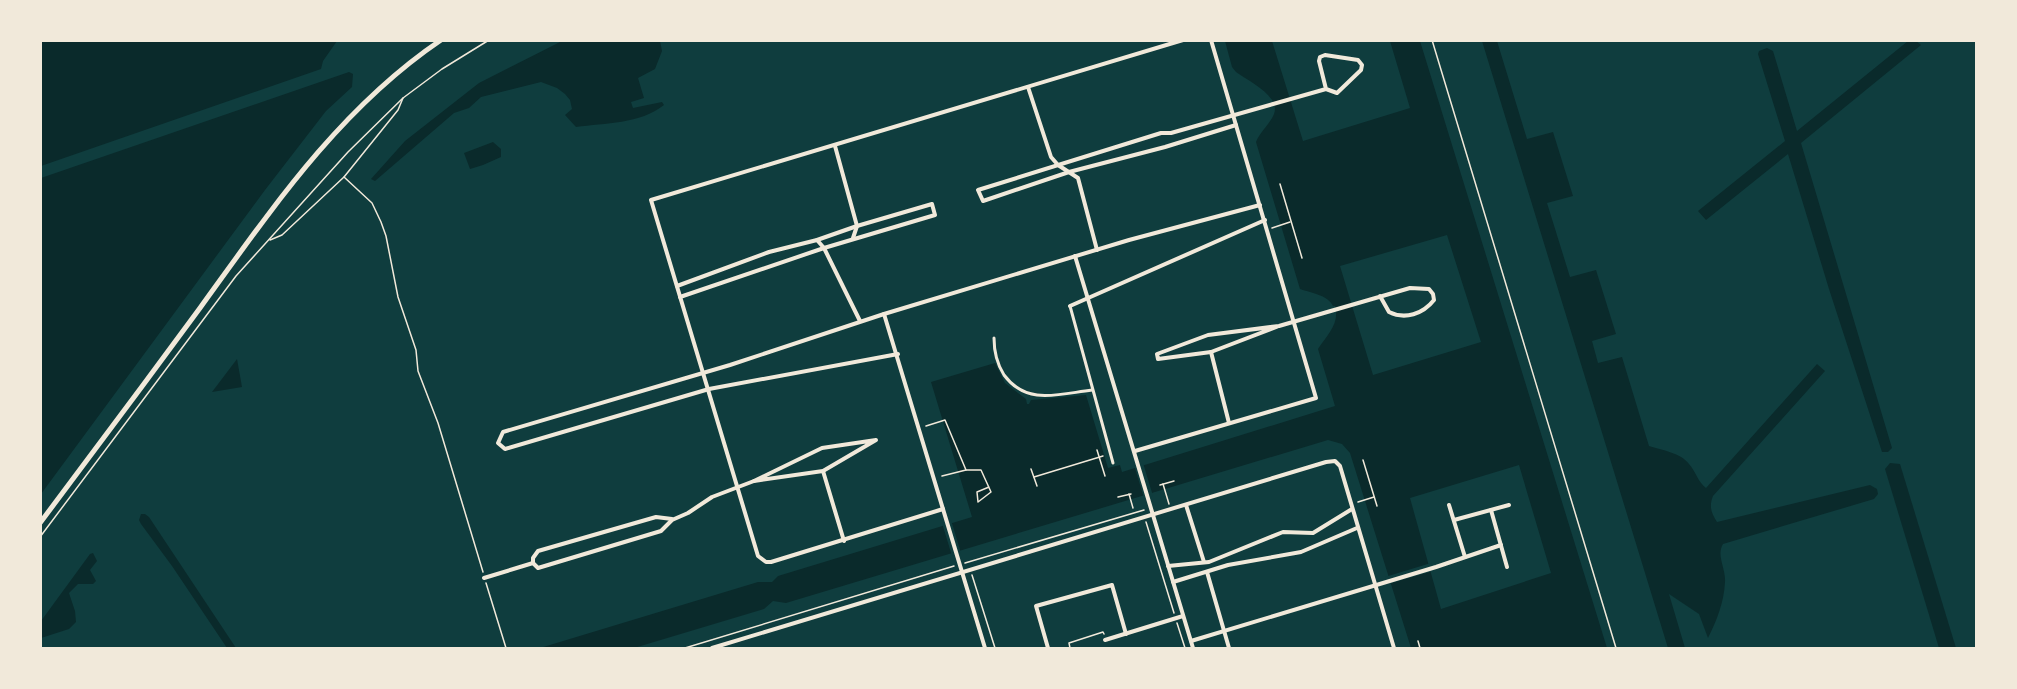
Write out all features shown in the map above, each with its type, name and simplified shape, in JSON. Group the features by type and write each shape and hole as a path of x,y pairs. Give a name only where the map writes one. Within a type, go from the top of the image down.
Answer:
{"main road":[{"path":"40,523 307,164 362,104 406,66 441,40"}],"street":[{"path":"943,509 771,562 766,562 758,556 651,200 1183,40"},
{"path":"1135,451 1316,398 1211,40"},
{"path":"1236,125 1166,147 1069,172 983,201 978,190 1161,133 1172,133 1326,89 1337,93 1361,70 1362,65 1358,60 1325,55 1320,57 1326,89"},
{"path":"1028,87 1051,157 1078,178 1097,250"},
{"path":"835,146 857,226 853,239"},
{"path":"677,286 769,252 817,240 932,204 935,215 824,248 680,297"},
{"path":"897,354 708,388 505,449 498,443 503,432 702,373 860,321 1075,256 1260,206"},
{"path":"1113,463 1070,306 1265,220"},
{"path":"817,240 824,248 860,321"},
{"path":"1075,256 1193,648"},
{"path":"1278,326 1211,352 1158,359 1157,354 1208,335 1278,326 1335,311 1380,296 1410,288 1429,289 1434,300 1424,311 1401,316 1389,312 1380,296"},
{"path":"884,314 985,648"},
{"path":"994,338 994,348 1000,369 1012,384 1023,392 1041,396 1092,390"},
{"path":"1211,352 1229,423"},
{"path":"533,562 538,568 661,531 672,520 688,513 712,496 754,481 823,471 876,440 822,448 754,481"},
{"path":"712,648 1335,461 1340,466 1394,648"},
{"path":"823,471 844,541"},
{"path":"1186,505 1204,562"},
{"path":"1449,505 1465,557"},
{"path":"1454,520 1509,505"},
{"path":"1168,566 1220,558 1283,532 1313,533 1352,509"},
{"path":"1491,510 1507,567"},
{"path":"533,562 538,551 656,518 672,520"},
{"path":"1173,582 1228,565 1301,552 1357,528"},
{"path":"1191,641 1501,545"},
{"path":"484,578 533,562"},
{"path":"1207,572 1229,648"},
{"path":"1048,648 1036,606 1112,585 1126,634"},
{"path":"1105,640 1183,616"}],"path":[{"path":"40,537 236,276 267,241 348,152 403,98 442,69 489,40"},
{"path":"1432,40 1616,648"},
{"path":"267,241 282,235 345,177 398,110 403,98"},
{"path":"345,177 372,203 381,222 404,318 416,351 418,370 438,423 506,648"},
{"path":"1280,184 1302,258"},
{"path":"1271,228 1291,221"},
{"path":"926,426 945,420 966,470"},
{"path":"1097,450 1105,476"},
{"path":"1034,477 1103,456"},
{"path":"1363,460 1377,506"},
{"path":"1031,469 1037,486"},
{"path":"942,476 966,470 981,470 989,487 991,492 978,502 976,492 989,487"},
{"path":"1169,505 1162,485 1174,481"},
{"path":"1118,497 1130,494 1133,508"},
{"path":"1358,502 1374,497"},
{"path":"685,648 1143,510 1185,648"},
{"path":"970,570 995,648"},
{"path":"1070,648 1069,643 1103,632 1105,640"},
{"path":"1418,641 1420,648"}],"water":[{"path":"40,41 337,41 323,61 321,69 41,166"},
{"path":"562,41 660,41 662,51 655,69 638,78 644,98 631,102 633,108 662,102 664,105 633,119 576,127 565,115 572,109 570,100 557,88 541,82 481,97 469,108 454,113 375,181 371,179 405,141 479,83"},
{"path":"1225,41 1272,41 1303,141 1410,108 1390,41 1420,41 1607,648 1411,648 1350,453 1342,444 1328,440 786,603 773,601 764,609 634,648 540,648 758,582 772,582 778,576 972,517 931,382 995,363 1005,383 1026,399 1027,404 1031,400 1086,395 1108,468 1120,465 1122,472 1335,406 1318,349 1336,318 1335,306 1323,297 1300,289 1256,142 1272,118 1275,107 1268,95 1232,67","holes":["1447,235 1481,342 1373,375 1340,266","1519,465 1551,573 1441,609 1410,498"]},
{"path":"1482,41 1497,41 1527,139 1553,132 1573,196 1547,203 1570,277 1596,270 1616,334 1592,341 1598,363 1622,357 1649,446 1671,452 1686,460 1706,488 1817,364 1825,371 1713,496 1711,509 1713,516 1717,522 1870,485 1877,489 1878,494 1874,499 1723,544 1720,553 1725,577 1723,597 1720,611 1708,638 1699,614 1669,594 1685,648 1668,648"},
{"path":"1908,41 1916,41 1921,45 1801,143 1892,448 1888,452 1882,452 1788,154 1706,220 1698,211 1785,141 1759,51 1767,48 1773,51 1797,131"},
{"path":"349,72 353,74 352,87 326,111 265,190 41,494 41,178"},
{"path":"493,142 501,149 501,157 470,169 464,153"},
{"path":"237,359 242,387 212,392"},
{"path":"1890,463 1900,464 1956,648 1939,648 1885,469"},
{"path":"141,514 149,517 236,648 227,648 141,524 139,520"},
{"path":"93,553 97,561 90,570 96,581 93,584 78,584 69,593 76,622 69,629 41,638 41,621"}],"pier":[{"path":"1143,463 1153,496 1144,498 1134,465"},
{"path":"951,520 961,553 952,556 942,523"},
{"path":"1431,563 1433,571 1388,584 1385,577"}]}
